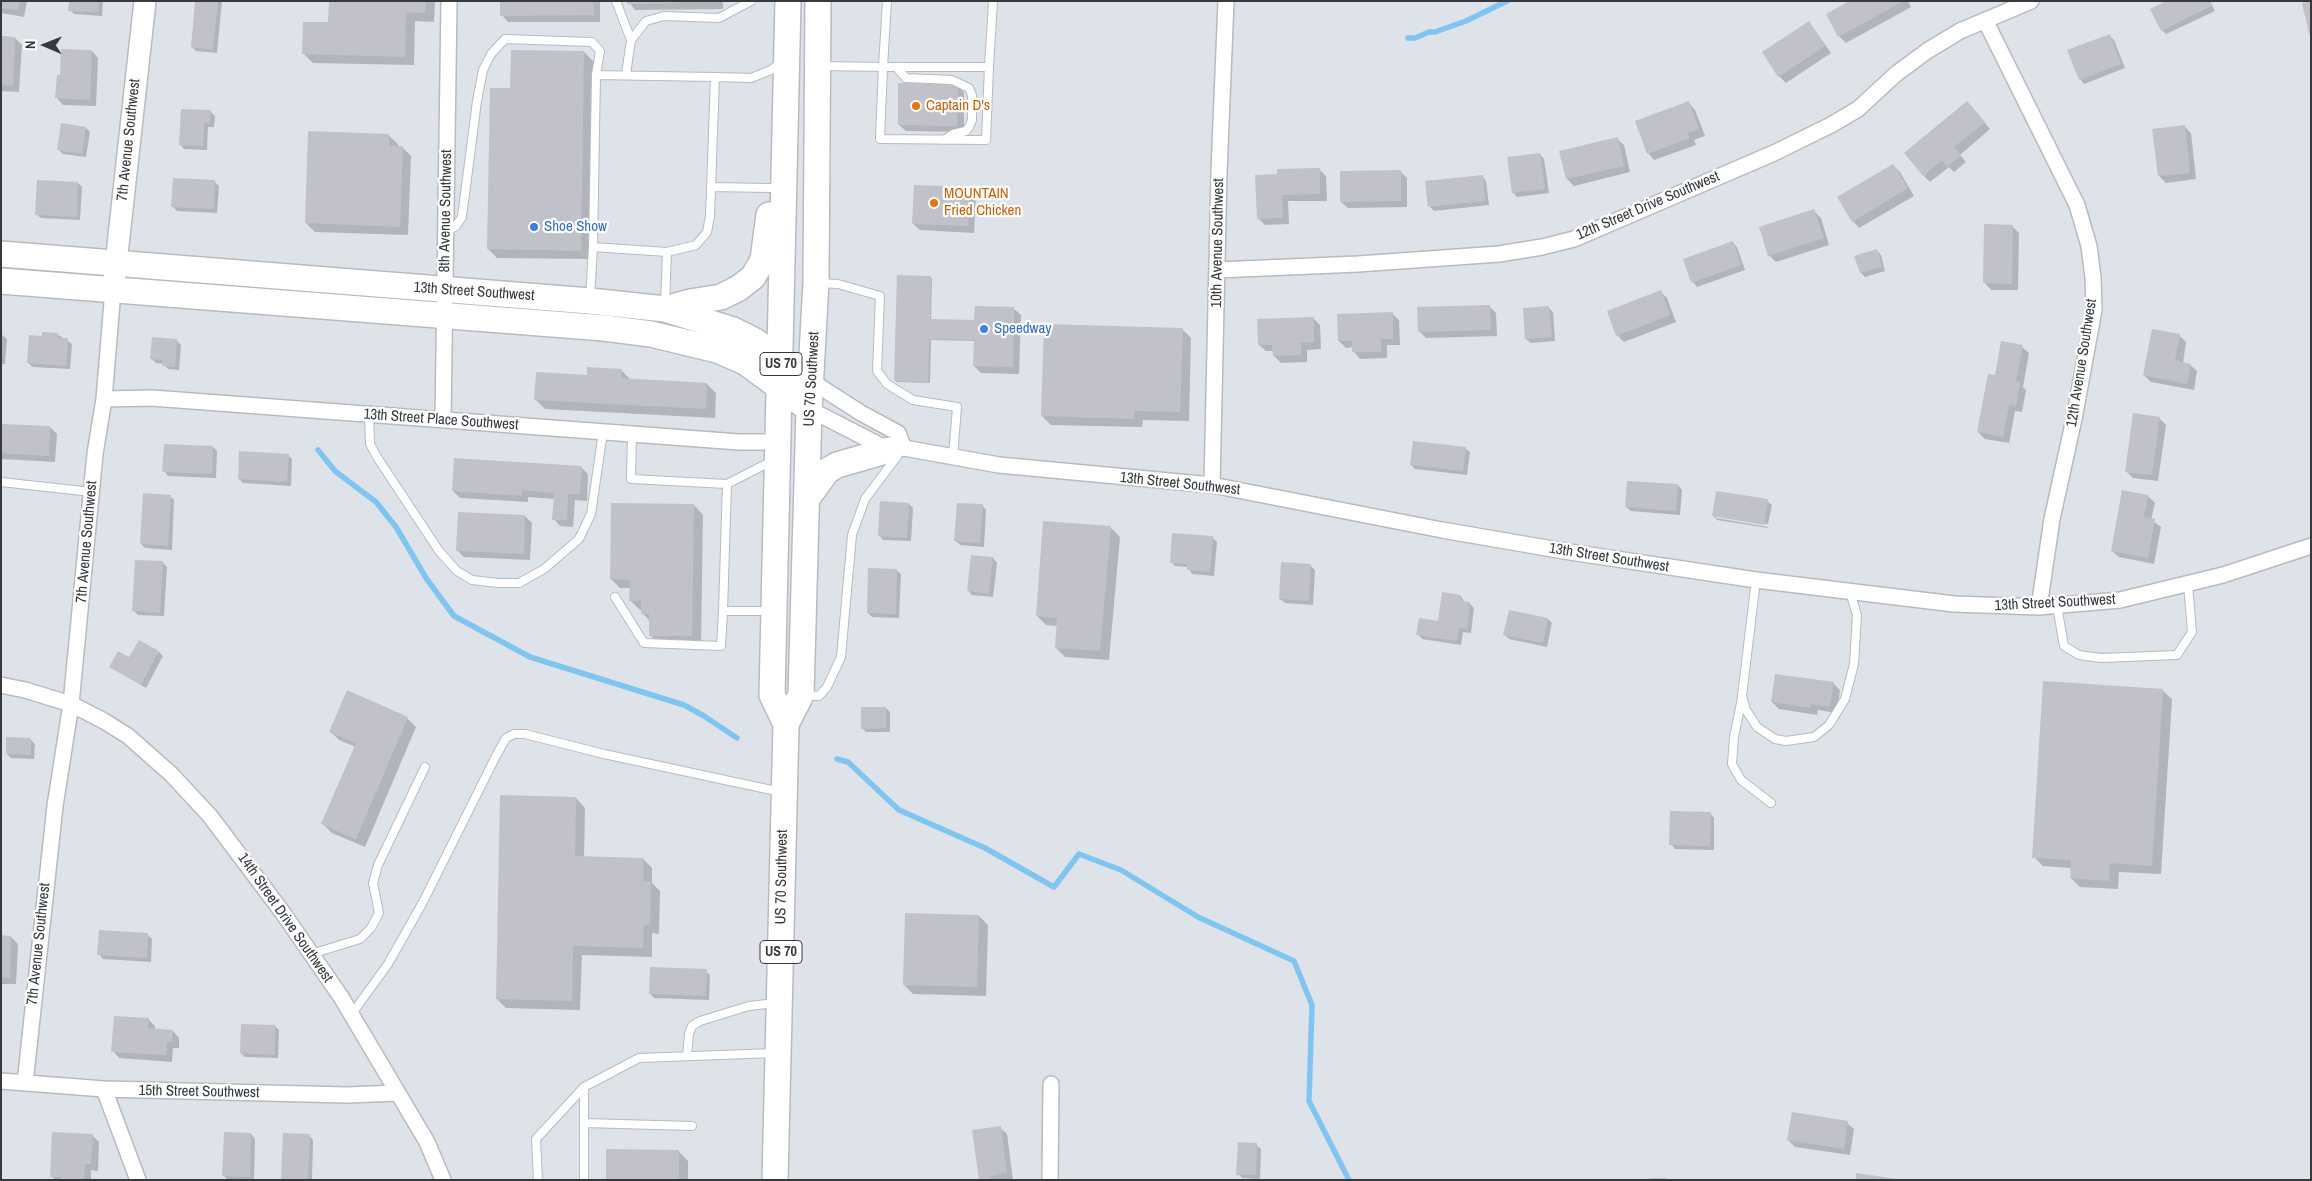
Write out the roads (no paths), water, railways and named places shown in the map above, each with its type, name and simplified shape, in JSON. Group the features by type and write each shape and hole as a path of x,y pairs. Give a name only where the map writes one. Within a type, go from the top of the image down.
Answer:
{"main road":[{"name":"US 70 Southwest","path":"786,724 772,695 788,1"},
{"name":"US 70 Southwest","path":"775,1180 786,724 801,695 809,409 816,282 818,1"},
{"path":"665,310 690,302 721,297 740,288 753,277 763,260 768,236 772,109 785,70"},
{"name":"13th Street Southwest","path":"1,254 590,301 665,310 733,330 755,341 811,381"},
{"name":"13th Street Southwest","path":"1,281 604,328 678,339 716,350 745,362 809,409"},
{"path":"808,497 828,471 837,465 897,449"}],"street":[{"name":"7th Avenue Southwest","path":"25,1083 55,806 71,704 92,492 104,399 113,290 145,1"},
{"name":"8th Avenue Southwest","path":"444,420 449,1"},
{"name":"10th Avenue Southwest","path":"1212,485 1219,172 1226,1"},
{"name":"12th Street Drive Southwest","path":"1218,270 1358,264 1499,254 1542,247 1574,239 1716,176 1774,153 1831,125 1858,109 1896,74 1927,51 1960,31 2031,1"},
{"name":"12th Avenue Southwest","path":"1985,20 2077,205 2089,246 2093,278 2094,310 2074,419 2052,519 2039,607"},
{"name":"13th Street Southwest","path":"811,381 854,409 898,433 897,449"},
{"name":"13th Street Place Southwest","path":"104,399 152,398 369,414 739,442 778,450"},
{"name":"13th Street Southwest","path":"809,409 897,449 999,465 1084,475 1212,485 1442,530 1756,580 1954,604 2039,607 2120,600 2188,584 2311,546"},
{"name":"14th Street Drive Southwest","path":"1,685 34,692 71,704 104,721 128,736 171,774 228,839 311,954 351,1015 427,1142 443,1180"},
{"name":"15th Street Southwest","path":"1,1081 104,1089 347,1095 398,1093"},
{"path":"1050,1180 1051,1084"},
{"path":"104,1089 138,1180"}],"lane":[{"path":"616,1 631,40 626,74"},
{"path":"631,40 646,21 664,16 719,18 751,1"},
{"path":"887,1 880,139 944,140 986,140 993,1"},
{"path":"446,232 456,226 462,217 478,93 483,70 490,54 505,39 592,42 600,51 596,75 593,247 590,301"},
{"path":"818,66 989,67"},
{"path":"896,67 906,78 952,80 970,88 972,95 972,120 969,127 944,140"},
{"path":"596,75 626,74 751,78 771,70 785,70"},
{"path":"593,247 667,252 696,245 707,232 710,216 715,77"},
{"path":"711,187 770,188"},
{"path":"665,310 667,252"},
{"path":"816,282 838,284 880,296 877,371 887,384 913,400 957,407 953,457"},
{"path":"369,414 370,444 439,551 456,571 472,580 498,584 519,583 544,570 580,539 591,514 603,432"},
{"path":"632,434 631,478 727,484 778,450"},
{"path":"801,695 819,696 827,687 841,657 852,535 865,500 897,449"},
{"path":"1,482 92,492"},
{"path":"614,597 644,643 721,646 727,484"},
{"path":"1756,580 1742,696 1734,737 1732,764 1741,780 1771,803"},
{"path":"2056,606 2064,646 2079,655 2101,658 2177,655 2192,632 2188,584"},
{"path":"1742,696 1746,710 1757,727 1775,739 1786,741 1814,737 1829,725 1845,699 1854,664 1857,614 1850,592"},
{"path":"723,610 774,611"},
{"path":"351,1015 388,964 423,902 506,738 514,734 525,734 604,754 785,792"},
{"path":"311,954 360,939 372,928 379,913 374,883 378,865 425,767"},
{"path":"687,1056 689,1034 692,1026 700,1021 748,1006 779,1002"},
{"path":"538,1180 536,1139 584,1087 639,1058 778,1053"},
{"path":"584,1087 584,1180"},
{"path":"584,1123 692,1126"}],"waterway":[{"path":"1408,38 1415,38 1466,21 1507,1"},
{"path":"318,450 335,471 376,502 396,527 426,578 454,616 530,657 684,705 737,738"},
{"path":"837,759 848,762 899,810 985,848 1054,887 1079,854 1121,870 1198,917 1294,961 1312,1005 1309,1101 1349,1180"}],"place":[{"name":"Captain D's","path":"916,106"},
{"name":"MOUNTAIN Fried Chicken","path":"934,203"},
{"name":"Shoe Show","path":"534,227"},
{"name":"Speedway","path":"984,329"}]}
